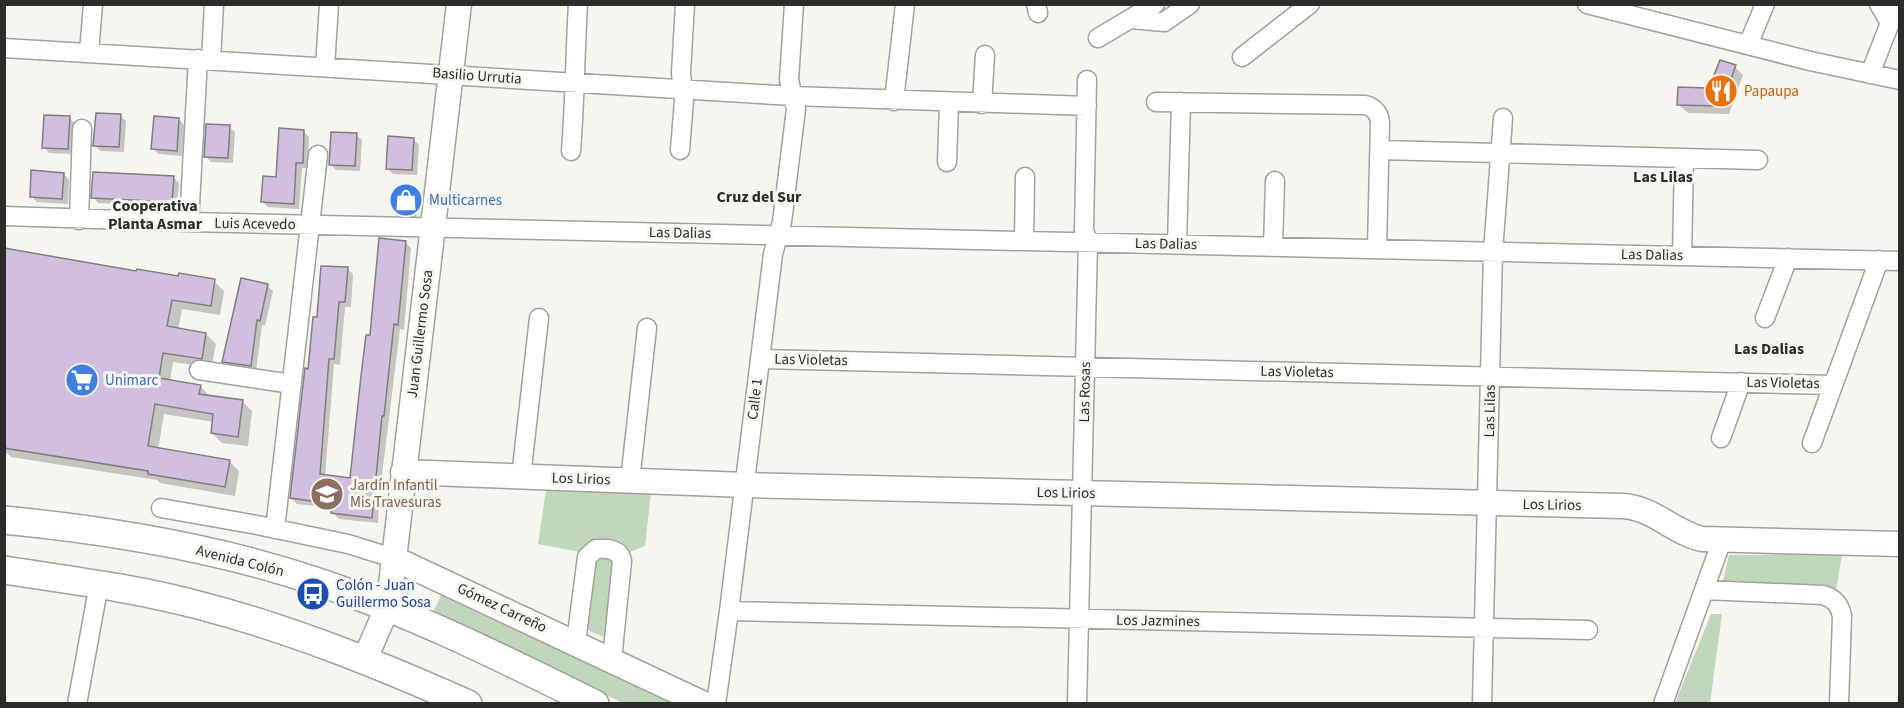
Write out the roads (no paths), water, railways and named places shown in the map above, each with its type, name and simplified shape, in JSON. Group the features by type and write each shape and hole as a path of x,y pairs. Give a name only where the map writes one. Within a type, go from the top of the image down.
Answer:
{"main road":[{"name":"Avenida Colón","path":"4,520 124,535 234,558 312,580 464,640 595,704"},
{"path":"4,570 147,593 237,616 365,659 468,704"}],"street":[{"path":"89,53 93,4"},
{"path":"189,222 204,59 214,4"},
{"path":"325,67 329,4"},
{"name":"Juan Guillermo Sosa","path":"365,659 387,608 459,4"},
{"path":"571,151 578,4"},
{"path":"680,150 684,100 681,73 685,4"},
{"name":"Calle 1","path":"716,704 773,254 779,235 796,109 789,80 794,4"},
{"path":"894,101 905,4"},
{"path":"1098,38 1155,4"},
{"path":"1131,19 1164,22 1190,4"},
{"path":"1242,57 1310,4"},
{"path":"1587,4 1653,12 1748,45 1899,80"},
{"path":"1748,45 1765,4"},
{"path":"1879,4 1890,23"},
{"path":"1870,74 1899,6"},
{"name":"Basilio Urrutia","path":"4,48 793,96 1087,106"},
{"path":"982,104 985,55"},
{"name":"Las Rosas","path":"1077,704 1088,242 1084,230 1087,80"},
{"path":"1156,102 1365,105 1376,111 1380,122 1377,249"},
{"path":"1177,244 1181,102"},
{"path":"947,162 949,103"},
{"name":"Las Lilas","path":"1482,704 1493,252 1503,118"},
{"path":"79,220 82,129"},
{"path":"1380,150 1758,160"},
{"path":"266,527 292,384 318,155"},
{"path":"1682,256 1684,158"},
{"path":"1024,241 1025,177"},
{"path":"1273,247 1275,181"},
{"name":"Luis Acevedo","path":"4,216 79,220 433,227"},
{"name":"Las Dalias","path":"433,227 1899,261"},
{"path":"1765,318 1788,258"},
{"name":"Las Violetas","path":"1812,443 1879,261"},
{"path":"521,477 539,318"},
{"path":"630,481 647,328"},
{"name":"Las Violetas","path":"760,359 1833,385"},
{"path":"200,370 292,384"},
{"path":"1721,438 1741,382"},
{"name":"Los Lirios","path":"403,472 745,485 1632,507 1646,511 1687,534 1702,539 1899,544"},
{"name":"Gómez Carreño","path":"161,508 266,527 368,549 393,558 704,704"},
{"path":"1663,704 1722,540"},
{"path":"576,642 587,557 596,549 618,553 622,558 612,660"},
{"path":"76,704 99,584"},
{"path":"1704,590 1823,595 1836,602 1842,616 1839,704"},
{"name":"Los Jazmines","path":"729,611 1588,630"}],"place":[{"name":"Papaupa","path":"1721,91"},
{"name":"Multicarnes","path":"406,200"},
{"name":"Unimarc","path":"82,380"},
{"name":"Jardín Infantil Mis Travesuras","path":"327,494"},
{"name":"Colón - Juan Guillermo Sosa","path":"313,594"}],"district":[{"name":"Las Lilas","path":"1663,177"},
{"name":"Cruz del Sur","path":"759,197"},
{"name":"Cooperativa Planta Asmar","path":"155,215"},
{"name":"Las Dalias","path":"1769,349"}]}
